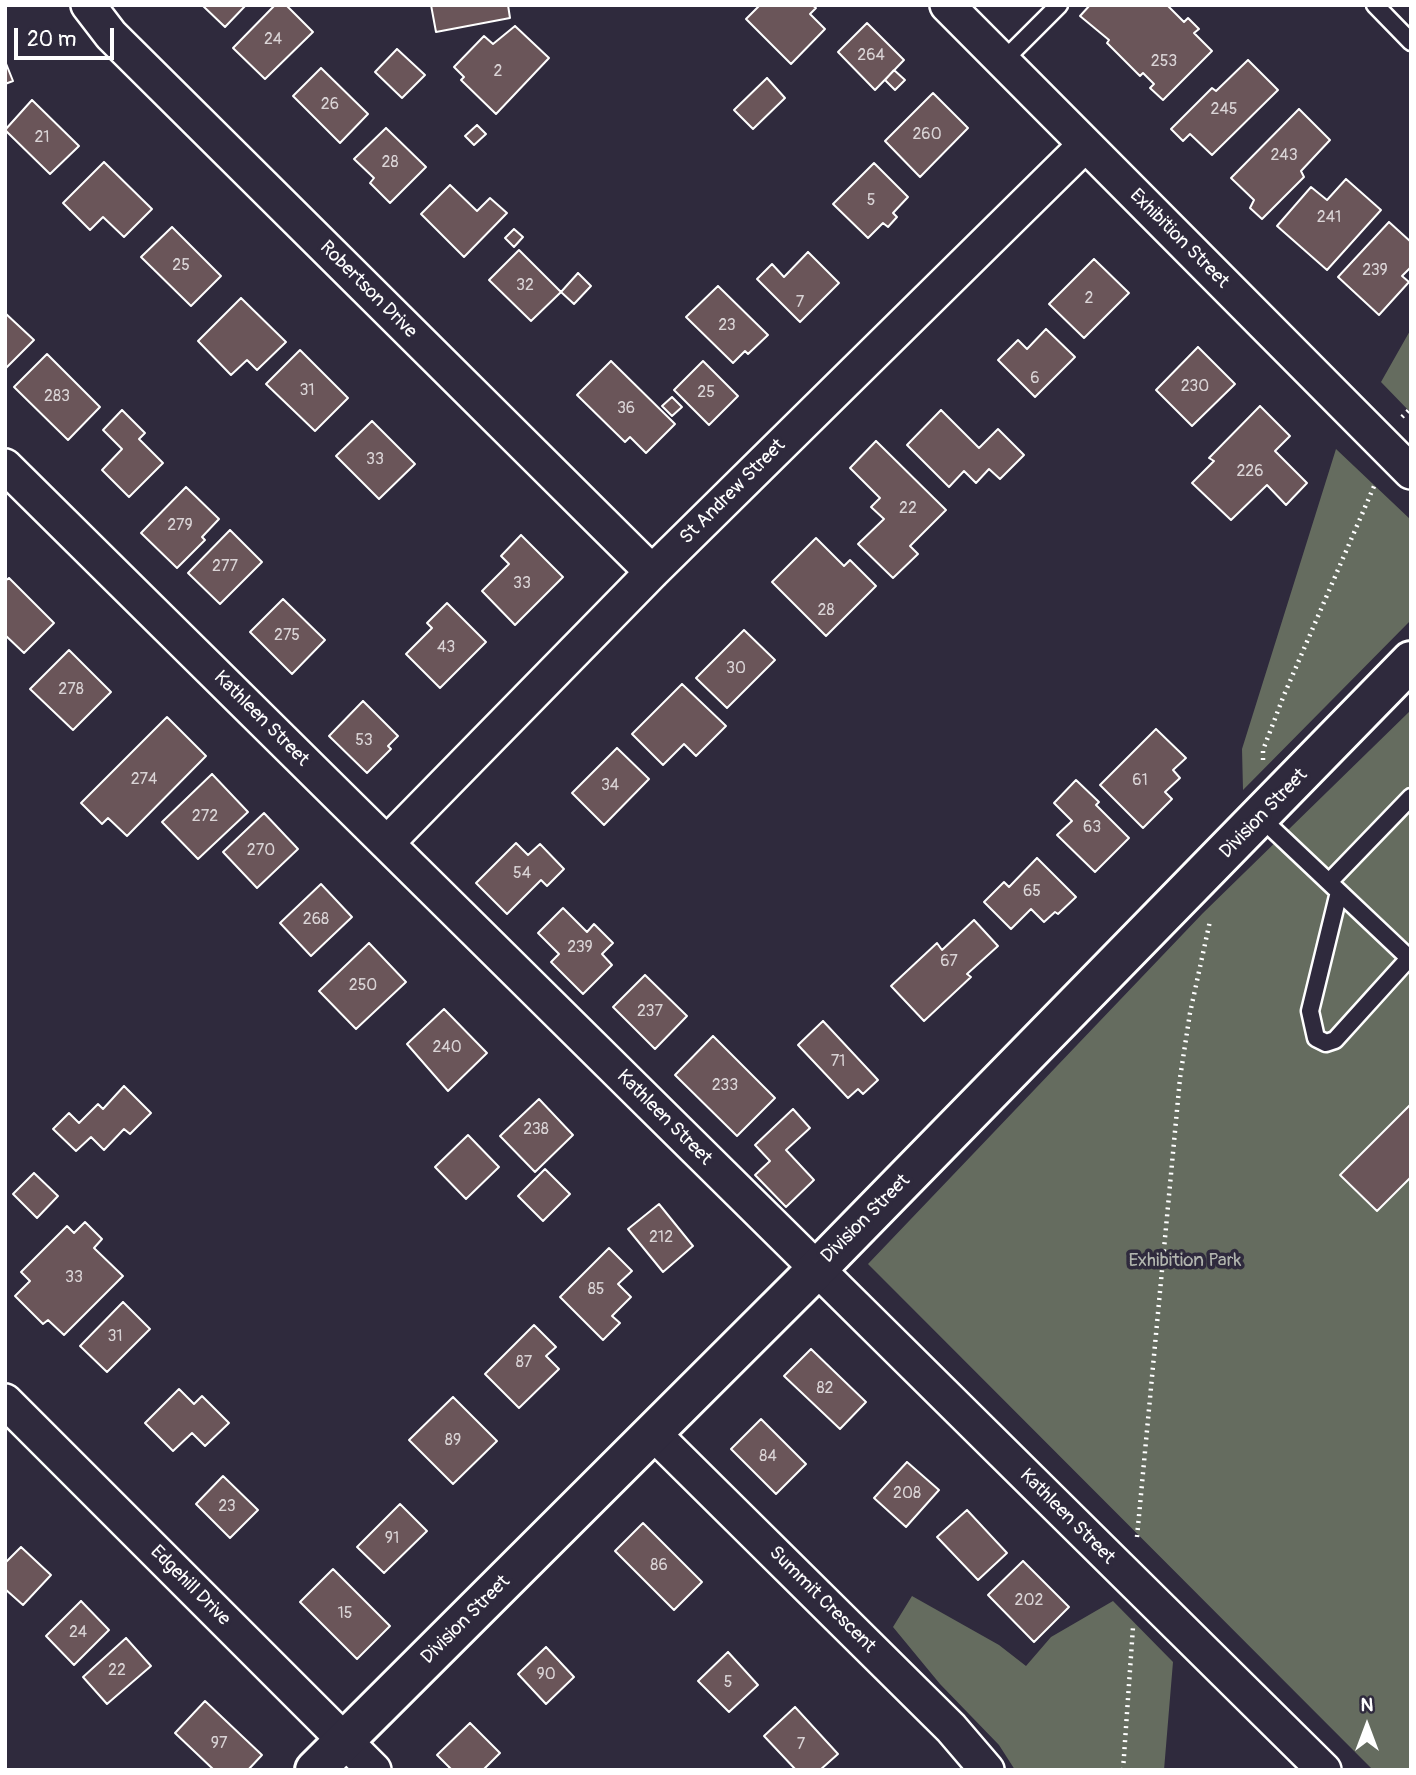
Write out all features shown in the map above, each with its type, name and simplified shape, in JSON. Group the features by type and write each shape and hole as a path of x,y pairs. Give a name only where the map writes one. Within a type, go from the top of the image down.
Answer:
{"street":[{"name":"Robertson Drive","path":"88,5 111,35 652,572"},
{"name":"Exhibition Street","path":"947,5 1400,462"},
{"name":"St Andrew Street","path":"387,843 652,572 1085,145"},
{"name":"Kathleen Street","path":"5,466 1324,1770"},
{"name":"Division Street","path":"316,1770 816,1269 1261,818 1411,661"},
{"name":"Edgehill Drive","path":"5,1401 374,1770"},
{"name":"Summit Crescent","path":"653,1433 951,1728 987,1770"}],"lane":[{"path":"1003,61 1059,5"},
{"path":"1375,5 1411,42"},
{"path":"1261,818 1334,887 1410,957 1335,1040 1326,1043 1316,1038 1310,1011 1334,887 1411,797"}],"path":[{"path":"1263,750 1283,695 1400,462 1401,419 1411,408"},
{"path":"1136,1542 1180,1078 1190,1013 1211,915"},
{"path":"1124,1770 1134,1617"}],"green space":[{"path":"1411,329 1411,413 1381,382"},
{"path":"1336,449 1411,520 1411,620 1243,790 1242,749"},
{"name":"Exhibition Park","path":"1411,710 1411,1770 1373,1770 868,1264 1203,913"},
{"path":"912,1596 999,1645 1026,1666 1051,1637 1113,1601 1173,1662 1164,1770 1015,1770 999,1745 940,1684 893,1627"}],"building":[{"path":"202,5 246,5 225,27"},
{"path":"275,5 286,5 313,32 265,79 233,48"},
{"path":"431,5 508,5 510,18 436,32"},
{"path":"760,5 812,5 816,8 810,14 825,29 791,64 746,19"},
{"path":"1090,5 1167,5 1184,22 1188,18 1199,29 1194,33 1212,51 1163,100 1150,88 1154,84 1143,73 1140,76 1107,43 1109,40 1080,16"},
{"path":"867,23 904,60 875,90 838,52"},
{"path":"515,26 549,58 496,114 461,80 464,77 454,67 484,36 493,44"},
{"path":"397,49 425,75 402,98 375,72"},
{"path":"1248,60 1278,90 1212,155 1190,134 1183,141 1171,129 1212,88 1216,91"},
{"path":"5,61 13,81 5,84"},
{"path":"321,68 368,114 340,143 293,96"},
{"path":"894,70 905,80 895,90 885,80"},
{"path":"767,78 785,98 753,129 734,110"},
{"path":"933,93 968,128 920,177 885,141"},
{"path":"32,100 79,146 50,174 5,130"},
{"path":"1299,109 1330,140 1301,171 1304,177 1262,219 1250,208 1254,200 1231,178"},
{"path":"477,125 486,134 474,145 465,136"},
{"path":"386,128 426,167 390,203 370,183 374,178 354,159"},
{"path":"104,162 152,209 124,237 103,217 90,230 63,203"},
{"path":"874,163 908,197 893,213 897,217 888,227 883,223 868,238 833,204"},
{"path":"1346,179 1381,210 1327,270 1277,226 1311,187 1327,200"},
{"path":"450,185 477,211 490,198 507,213 464,257 421,214"},
{"path":"1389,222 1411,242 1411,267 1402,276 1409,282 1379,315 1338,277"},
{"path":"172,227 221,276 191,306 141,257"},
{"path":"514,229 523,237 514,247 505,238"},
{"path":"519,250 561,292 531,321 489,280"},
{"path":"808,252 839,283 800,322 757,279 772,264 784,277"},
{"path":"1094,259 1129,293 1084,338 1049,304"},
{"path":"578,273 591,286 574,304 561,292"},
{"path":"718,286 768,335 748,354 745,351 733,363 686,317"},
{"path":"241,298 286,342 257,370 247,360 231,375 198,341"},
{"path":"5,313 34,340 5,369"},
{"path":"1046,329 1075,357 1035,397 998,360 1018,340 1027,349"},
{"path":"1198,347 1235,384 1192,426 1156,390"},
{"path":"300,350 348,398 315,431 266,384"},
{"path":"47,354 100,407 68,440 14,387"},
{"path":"611,361 675,424 646,453 630,437 625,442 577,395"},
{"path":"703,361 738,396 709,425 674,390"},
{"path":"672,397 682,407 672,416 662,406"},
{"path":"1260,406 1290,436 1275,451 1307,483 1286,505 1267,485 1231,520 1192,483 1214,461 1209,458"},
{"path":"122,410 145,433 139,439 163,463 129,497 102,470 122,449 103,430"},
{"path":"941,410 979,448 998,429 1024,455 1000,479 989,469 976,483 964,471 949,487 907,445"},
{"path":"372,421 415,464 379,499 336,456"},
{"path":"876,441 946,510 910,546 918,554 893,578 858,544 884,519 871,507 880,498 850,468"},
{"path":"186,487 219,519 202,537 205,540 177,568 141,533"},
{"path":"230,530 262,562 220,604 188,573"},
{"path":"521,535 563,577 515,625 482,591 509,564 501,556"},
{"path":"816,538 844,566 850,560 876,586 826,636 772,582"},
{"path":"9,578 54,623 24,653 5,635 5,581"},
{"path":"283,599 325,640 292,674 250,632"},
{"path":"447,603 486,642 440,688 406,654 432,628 427,623"},
{"path":"744,630 775,660 727,708 696,678"},
{"path":"69,650 111,692 73,730 30,689"},
{"path":"682,684 726,726 696,756 684,744 663,765 632,734"},
{"path":"363,701 398,736 388,746 391,749 367,773 329,736"},
{"path":"167,717 206,756 127,836 108,818 102,824 81,803"},
{"path":"1156,729 1186,758 1173,770 1180,778 1165,792 1172,799 1143,828 1100,785"},
{"path":"617,748 649,779 604,825 572,793"},
{"path":"212,774 248,812 198,859 162,822"},
{"path":"1076,780 1099,802 1096,805 1129,838 1095,872 1057,835 1072,821 1054,803"},
{"path":"264,813 298,849 257,888 223,852"},
{"path":"516,843 528,855 540,844 564,869 547,886 541,880 507,914 476,883"},
{"path":"1037,858 1076,897 1058,914 1055,912 1044,922 1031,909 1011,929 984,902 1004,882 1009,887"},
{"path":"321,884 352,917 311,956 280,923"},
{"path":"563,908 587,932 594,924 613,943 602,954 612,965 583,994 551,962 559,954 538,933"},
{"path":"974,920 998,946 967,974 971,977 924,1021 891,986 937,943 942,950"},
{"path":"369,943 406,982 356,1029 319,991"},
{"path":"645,975 687,1016 655,1049 613,1007"},
{"path":"444,1009 487,1053 448,1091 407,1044"},
{"path":"823,1021 878,1080 863,1094 858,1089 848,1098 798,1045"},
{"path":"713,1036 775,1098 737,1136 675,1075"},
{"path":"124,1086 151,1113 130,1134 124,1129 104,1150 91,1137 76,1151 53,1129 69,1113 79,1123 98,1104 103,1109"},
{"path":"539,1099 573,1135 535,1172 500,1136"},
{"path":"1411,1104 1411,1177 1377,1211 1340,1175"},
{"path":"793,1109 810,1128 786,1150 814,1180 786,1207 755,1175 770,1161 755,1145"},
{"path":"468,1135 499,1167 466,1199 435,1167"},
{"path":"545,1169 570,1194 543,1221 518,1196"},
{"path":"34,1173 58,1196 37,1218 13,1194"},
{"path":"659,1204 693,1246 663,1272 628,1229"},
{"path":"85,1222 102,1239 94,1248 123,1276 64,1335 48,1320 43,1324 15,1296 30,1281 21,1272 67,1226 74,1233"},
{"path":"609,1248 632,1271 618,1284 631,1297 612,1316 620,1323 603,1340 560,1297"},
{"path":"123,1302 150,1329 107,1372 80,1346"},
{"path":"534,1325 556,1347 546,1356 559,1369 519,1408 485,1374"},
{"path":"811,1349 866,1402 840,1429 784,1376"},
{"path":"179,1389 194,1404 202,1396 229,1423 205,1446 192,1433 173,1451 145,1423"},
{"path":"453,1397 497,1441 453,1484 409,1440"},
{"path":"761,1419 806,1464 776,1494 731,1449"},
{"path":"907,1462 939,1490 906,1527 874,1498"},
{"path":"223,1476 258,1510 230,1538 196,1504"},
{"path":"400,1504 427,1531 384,1573 357,1547"},
{"path":"967,1510 1007,1553 978,1580 937,1537"},
{"path":"643,1523 702,1582 674,1610 615,1551"},
{"path":"21,1547 51,1575 23,1605 5,1589 5,1563"},
{"path":"1023,1561 1069,1607 1034,1642 988,1595"},
{"path":"333,1569 390,1626 357,1659 300,1602"},
{"path":"81,1601 109,1630 74,1665 46,1636"},
{"path":"126,1638 151,1666 107,1704 83,1677"},
{"path":"546,1647 574,1677 546,1704 518,1674"},
{"path":"728,1652 758,1685 729,1712 698,1681"},
{"path":"205,1701 262,1755 248,1770 214,1770 175,1733"},
{"path":"795,1707 838,1754 820,1770 796,1770 764,1736"},
{"path":"470,1723 500,1753 483,1770 452,1770 437,1755"}]}
